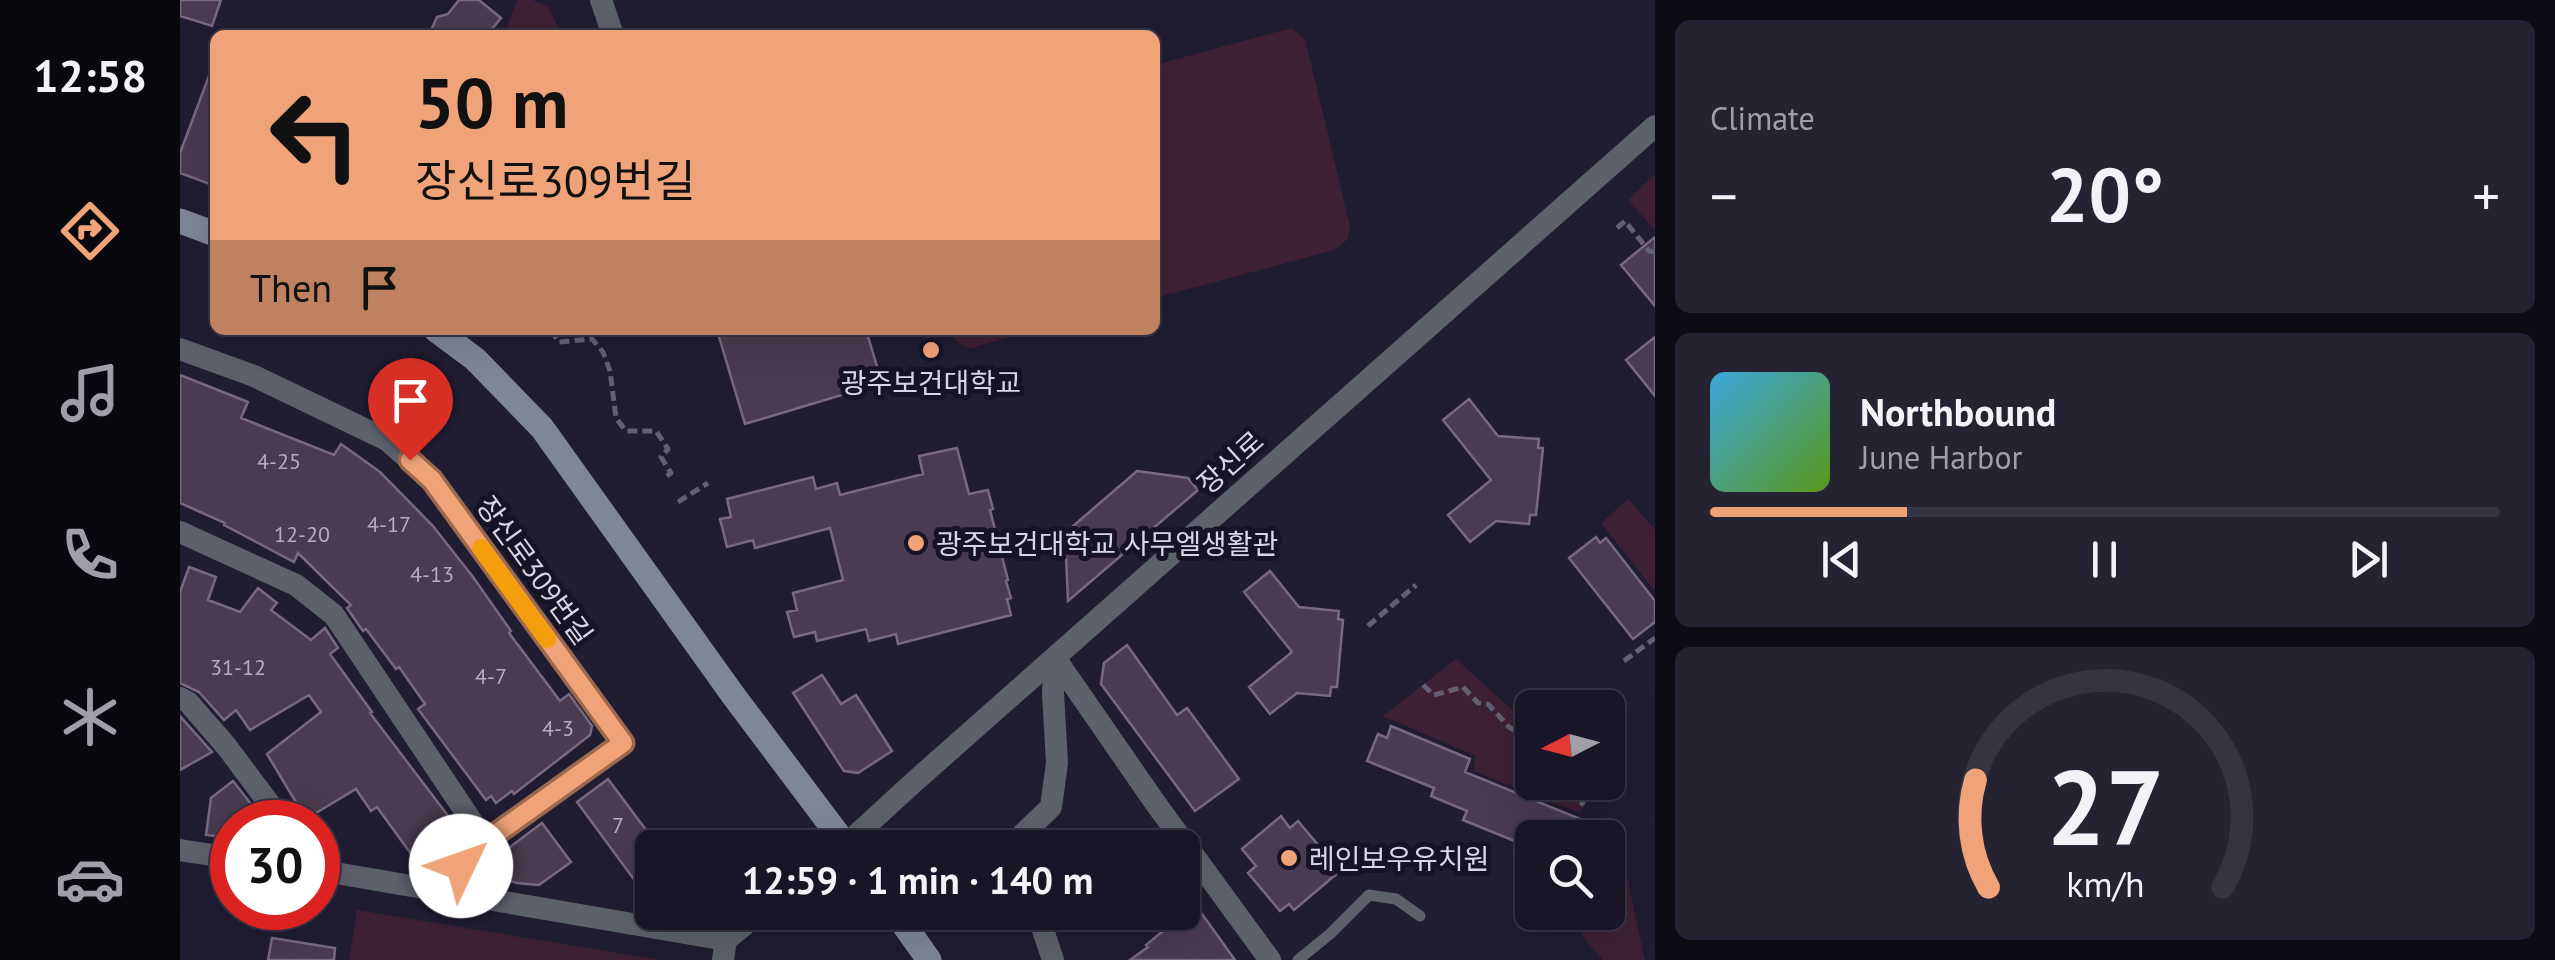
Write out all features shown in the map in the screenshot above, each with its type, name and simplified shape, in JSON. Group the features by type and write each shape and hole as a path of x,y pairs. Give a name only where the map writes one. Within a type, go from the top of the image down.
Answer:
{"main road":[{"path":"180,221 210,232"},
{"name":"장신로","path":"443,335 476,360 542,428 834,830"},
{"path":"908,930 930,960"}],"street":[{"path":"601,0 611,30"},
{"name":"장신로","path":"863,830 1655,126"},
{"name":"장신로309번길","path":"180,348 254,376 387,440 432,480 623,743 486,841 436,891"},
{"path":"180,532 296,585 334,614 486,841"},
{"path":"1028,830 1051,807 1058,763 1053,699 1056,658"},
{"path":"1056,658 1270,960"},
{"path":"180,698 228,747 266,800"},
{"path":"180,850 210,855"},
{"path":"340,874 724,950 743,930"},
{"path":"1043,930 1054,960"}],"lane":[{"path":"1298,960 1369,895 1396,899 1420,916"}],"path":[{"path":"1616,228 1624,221 1649,252 1655,252"},
{"path":"554,335 559,342 592,338 603,352 610,371 616,418 626,430 656,431 668,450 661,456 670,473 664,478"},
{"path":"678,502 708,483"},
{"path":"1368,626 1416,585"},
{"path":"1624,661 1655,638"},
{"path":"1423,685 1434,696 1463,687 1478,703 1488,704 1515,731"},
{"path":"1578,800 1584,805"}],"shaded area":[{"path":"517,0 532,0 548,6 560,30 506,30"},
{"path":"1291,28 1305,39 1350,226 1347,240 1334,250 1160,297 1160,64"},
{"path":"1655,174 1655,230 1628,200"},
{"path":"952,335 1016,335 972,348"},
{"path":"1628,499 1655,530 1655,591 1601,523"},
{"path":"1456,659 1515,713 1515,787 1473,771 1476,756 1383,716"},
{"path":"1547,800 1586,800 1580,813"},
{"path":"1625,867 1645,960 1603,960 1581,935 1584,930 1625,930"},
{"path":"357,910 660,960 349,960"}],"building":[{"path":"180,0 221,0 212,26 180,16"},
{"path":"459,0 479,0 501,18 491,30 431,30 437,17 448,14"},
{"path":"210,73 210,184 180,173 180,153"},
{"path":"1655,237 1655,306 1621,265"},
{"path":"718,335 868,335 882,383 745,424"},
{"path":"1655,337 1655,396 1626,360"},
{"path":"180,375 248,402 241,418 334,455 341,444 380,472 433,526 560,701 569,694 592,726 590,735 514,794 512,791 496,803 491,796 486,800 418,709 425,704 399,667 396,669 366,629 363,631 347,608 351,605 298,553 294,562 180,503"},
{"path":"1469,399 1498,436 1539,439 1538,448 1543,448 1536,515 1530,515 1529,524 1496,521 1470,542 1448,515 1491,480 1443,420"},
{"name":"광주보건대학교 사무엘생활관","path":"957,448 969,494 988,490 1008,580 1011,615 898,644 896,634 869,641 866,629 817,641 815,632 794,637 787,612 797,610 793,593 843,580 830,528 755,548 753,540 727,547 720,519 731,517 727,499 813,477 816,489 837,483 840,495 923,474 919,456"},
{"path":"1137,471 1188,478 1198,490 1068,601 1065,533"},
{"path":"1596,537 1600,543 1606,538 1655,601 1655,622 1633,639 1569,558"},
{"path":"189,567 216,577 208,600 240,612 258,588 277,603 271,610 311,640 325,628 338,648 330,654 455,825 448,830 455,839 419,865 377,807 371,811 356,789 338,800 295,800 267,754 321,712 309,695 250,730 236,710 224,720 199,692 180,683 180,592"},
{"path":"1270,571 1299,607 1339,611 1338,619 1343,620 1337,687 1331,687 1330,696 1297,693 1270,714 1249,687 1292,652 1244,592"},
{"path":"1127,645 1177,715 1187,708 1239,779 1195,811 1101,684 1104,663"},
{"path":"822,675 841,704 856,695 892,751 858,773 844,771 793,693"},
{"path":"180,716 212,752 180,770"},
{"path":"1391,726 1470,759 1465,772 1515,792 1515,800 1534,800 1583,820 1515,820 1515,841 1463,820 1467,811 1431,796 1434,788 1367,761 1378,734 1387,738"},
{"path":"608,779 646,830 635,830 635,881 577,802"},
{"path":"233,781 248,800 211,800"},
{"name":"레인보우유치원","path":"1281,816 1290,828 1298,821 1340,871 1294,910 1289,904 1280,911 1248,873 1256,866 1242,849"},
{"path":"542,823 571,862 539,885 503,879 490,862"},
{"path":"1200,911 1235,960 1130,960 1165,930 1200,930"},
{"path":"272,938 335,948 334,960 268,960"}],"slow traffic":[{"path":"481,548 547,639"}],"place":[{"name":"광주보건대학교","path":"931,350"},
{"name":"광주보건대학교 사무엘생활관","path":"916,543"},
{"name":"레인보우유치원","path":"1289,858"}],"route":[{"path":"410,460 432,480 623,743 486,841 461,866"}]}
